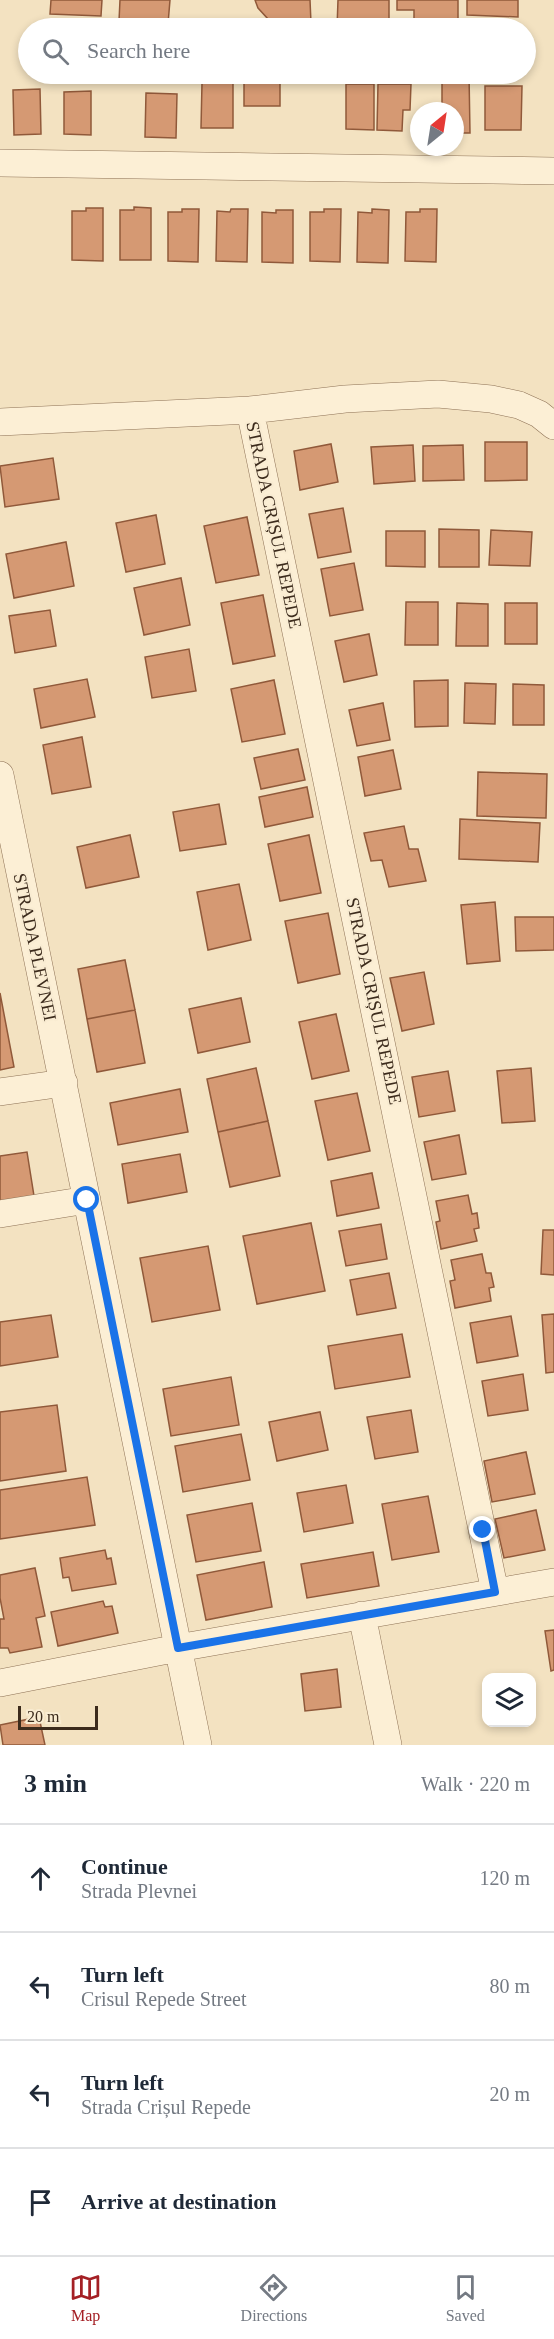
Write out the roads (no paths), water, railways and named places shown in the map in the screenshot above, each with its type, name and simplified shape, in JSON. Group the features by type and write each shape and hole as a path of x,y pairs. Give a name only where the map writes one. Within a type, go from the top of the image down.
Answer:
{"street":[{"path":"0,163 554,171"},
{"path":"0,422 250,410 345,399 438,394 491,399 519,405 539,414 554,426"},
{"name":"STRADA CRIȘUL REPEDE","path":"250,410 495,1592"},
{"name":"STRADA PLEVNEI","path":"0,775 198,1745"},
{"path":"0,1092 64,1083"},
{"path":"0,1214 87,1200"},
{"path":"0,1683 178,1648 554,1582"},
{"path":"362,1615 388,1745"}]}
